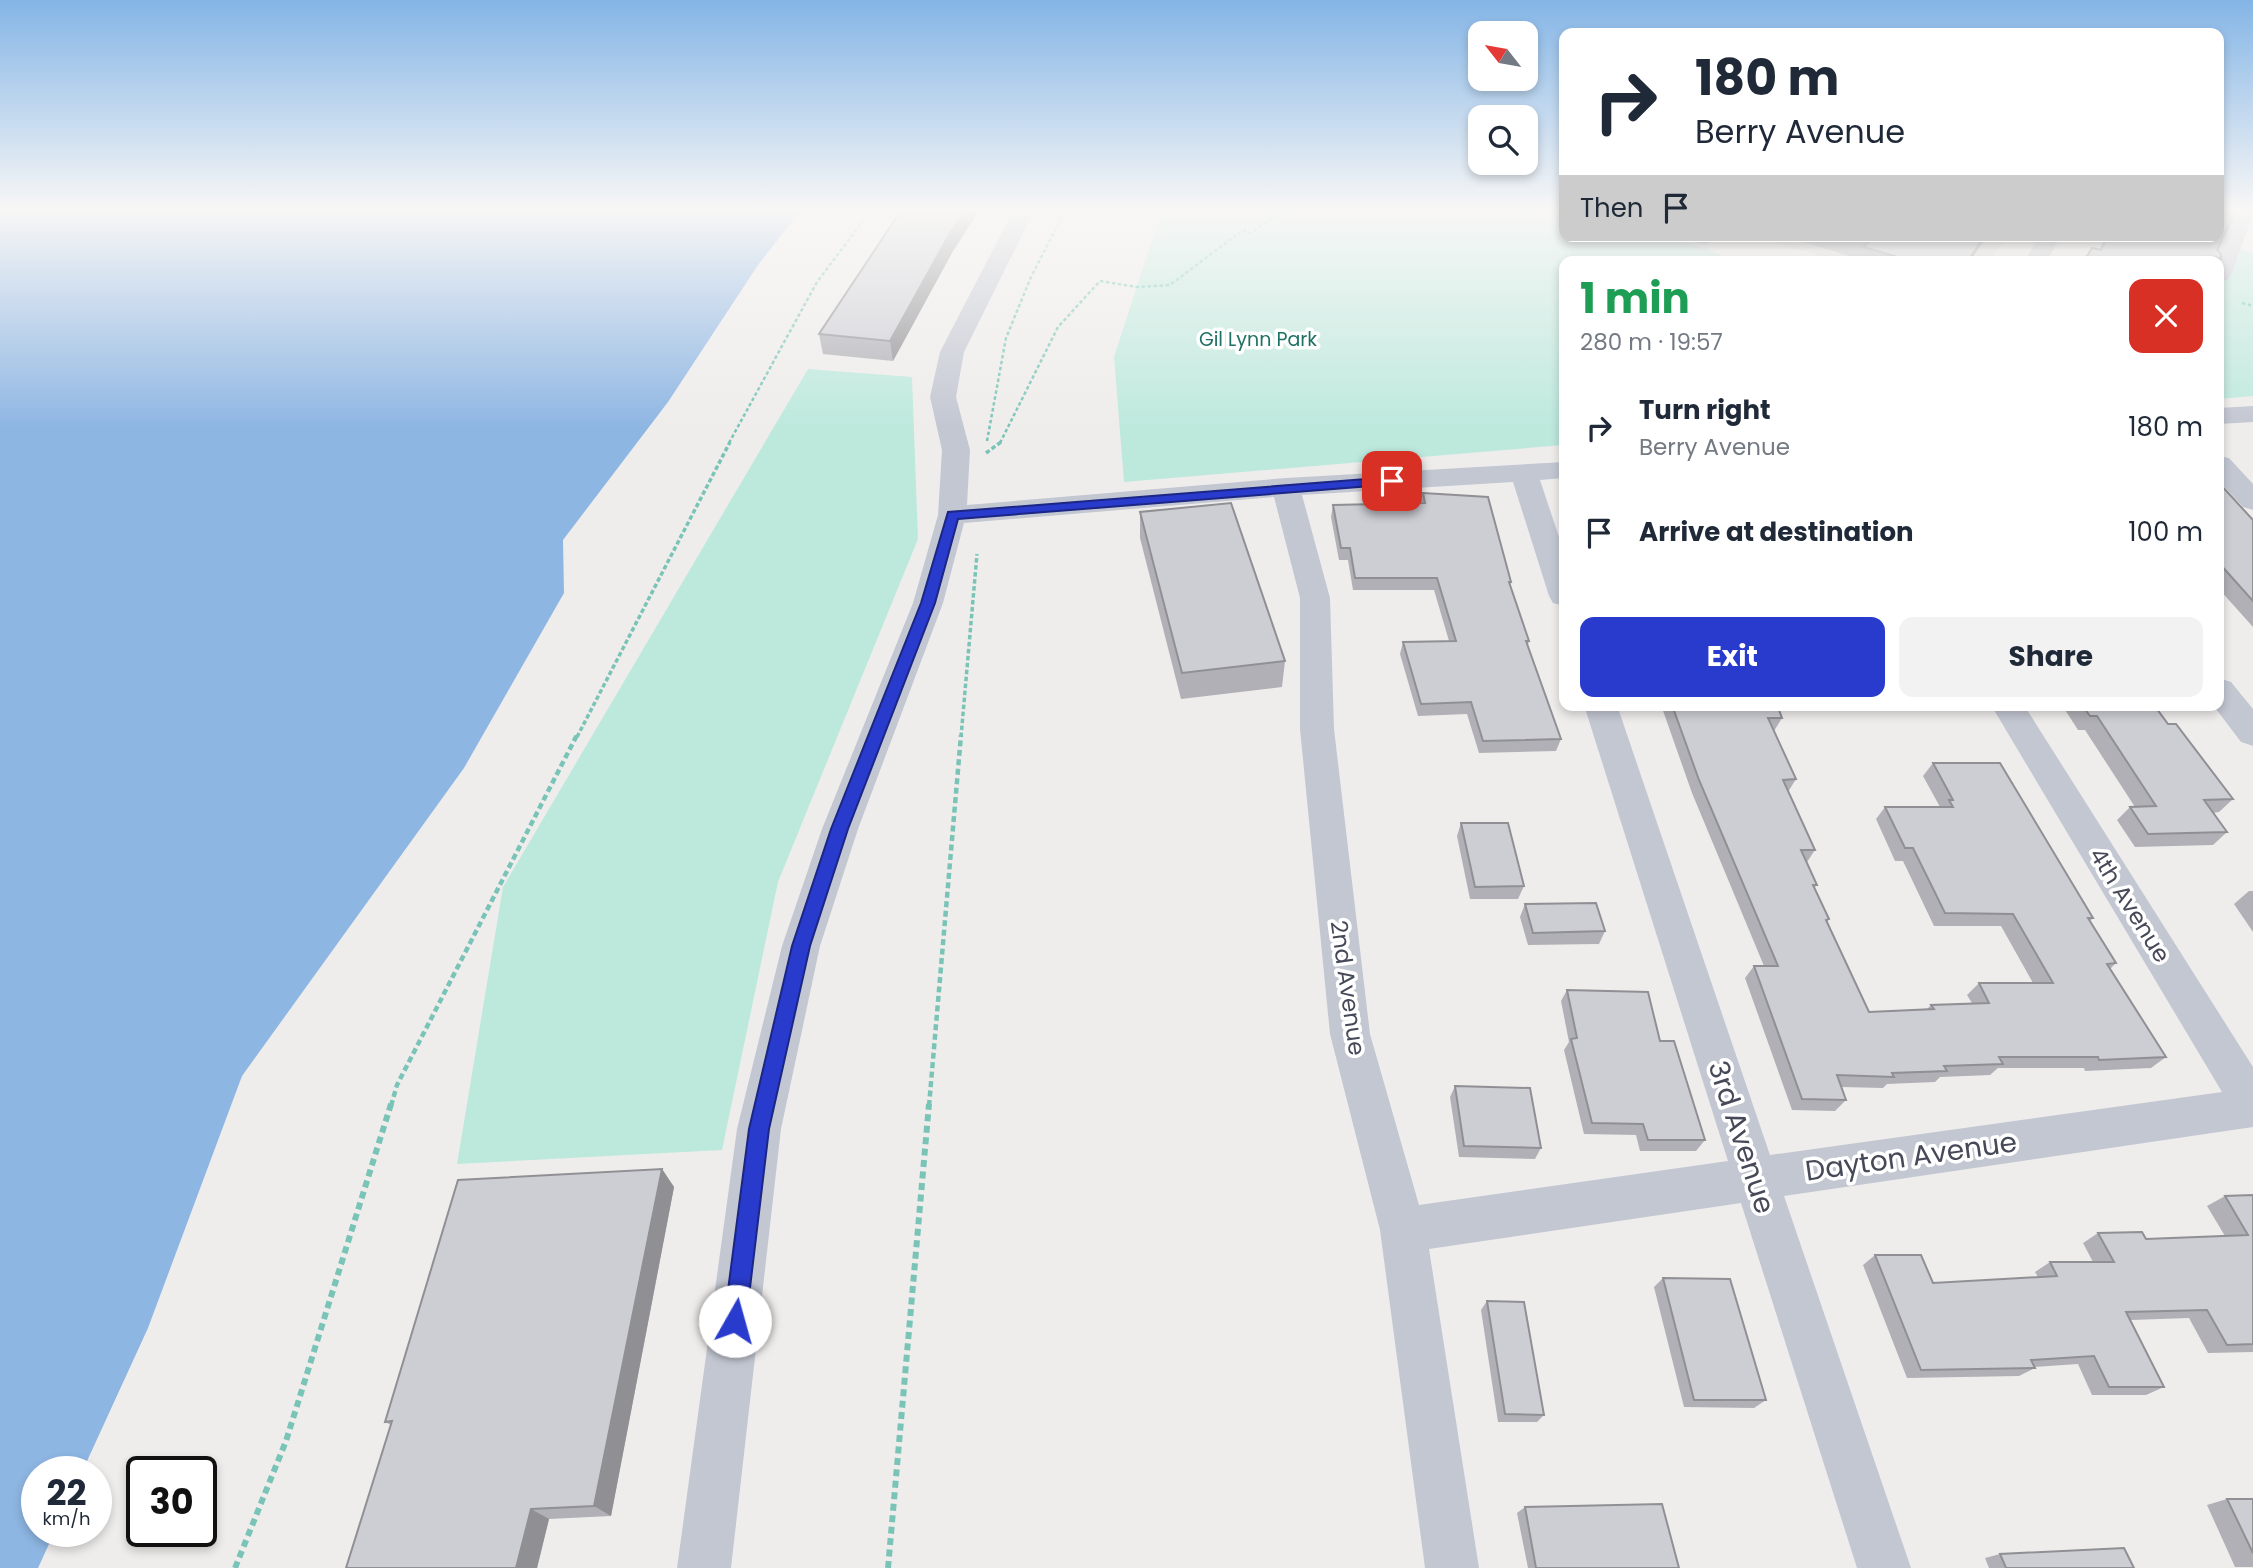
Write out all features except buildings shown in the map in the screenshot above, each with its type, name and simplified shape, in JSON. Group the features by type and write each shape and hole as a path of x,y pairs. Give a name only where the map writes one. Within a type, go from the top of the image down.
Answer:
{"street":[{"path":"704,1568 759,1129 801,946 840,829 928,603 966,514 956,450 943,397 952,352 987,282"},
{"path":"2224,416 2253,414"},
{"path":"2224,469 2253,500"},
{"path":"966,514 1286,487 1559,470"},
{"path":"1524,473 1559,581"},
{"name":"2nd Avenue","path":"1286,487 1315,598 1317,729 1350,1034 1403,1230 1452,1568"},
{"path":"2224,696 2253,733"},
{"name":"3rd Avenue","path":"1602,711 1884,1568"},
{"name":"4th Avenue","path":"2011,711 2253,1106"},
{"name":"Dayton Avenue","path":"1403,1230 2253,1106"}],"path":[{"path":"235,1568 286,1441 397,1085 708,482 817,282"},
{"path":"888,1568 966,514 985,453 1006,338 1029,282"},
{"path":"985,453 1000,444 1032,373 1058,327 1099,282"},
{"path":"1107,282 1137,287 1170,285 1174,282"},
{"path":"2242,303 2253,306"}],"green space":[{"name":"Gil Lynn Park","path":"1138,282 1559,282 1559,445 1124,482 1114,357"},
{"path":"2224,282 2253,282 2253,396 2224,399"},
{"path":"808,369 912,377 918,539 778,882 722,1150 457,1164 503,887"}],"water":[{"path":"0,282 747,282 668,402 563,540 564,593 464,768 242,1076 148,1328 89,1456 21,1456 21,1547 48,1547 38,1568 0,1568"}],"route":[{"path":"735,1321 759,1129 801,946 840,829 928,603 952,515 1286,487 1392,481"}]}
